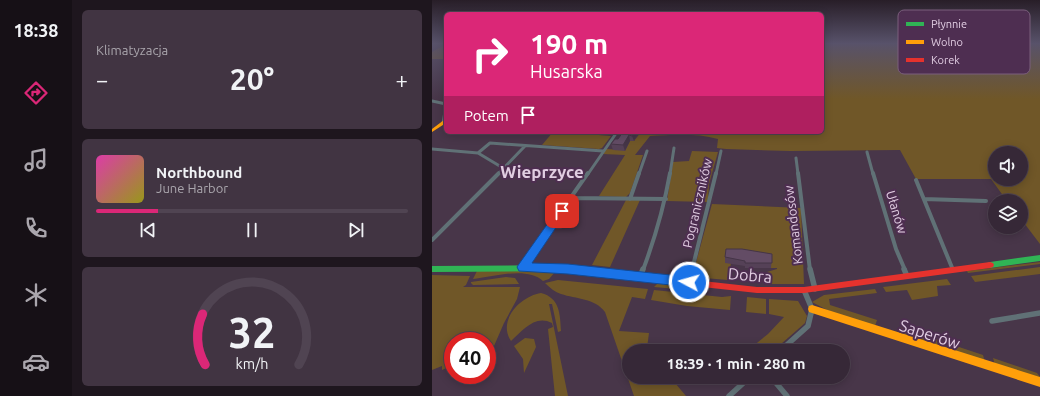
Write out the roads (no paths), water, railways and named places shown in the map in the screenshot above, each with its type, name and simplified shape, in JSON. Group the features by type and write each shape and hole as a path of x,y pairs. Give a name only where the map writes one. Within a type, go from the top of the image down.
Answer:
{"street":[{"path":"432,102 444,105"},
{"path":"432,131 444,119"},
{"path":"522,267 616,134"},
{"path":"478,152 490,143 603,151"},
{"path":"432,240 525,146"},
{"path":"640,277 657,232 666,198 674,148"},
{"path":"432,149 478,152 503,168"},
{"path":"630,199 647,151"},
{"name":"Pograniczników","path":"689,282 721,151"},
{"name":"Ułanów","path":"867,152 896,249 907,276"},
{"name":"Komandosów","path":"796,158 810,272 815,289"},
{"path":"916,180 953,270"},
{"path":"571,198 666,198"},
{"path":"924,199 986,201"},
{"name":"Dobra","path":"432,269 522,267 568,269 757,290 804,290 1040,258"},
{"path":"788,344 808,326 812,309 804,290"},
{"name":"Saperów","path":"812,309 1040,382"},
{"path":"992,321 1040,313"},
{"path":"729,396 742,384"},
{"path":"777,384 787,396"}],"district":[{"name":"Wieprzyce","path":"542,171"}]}
